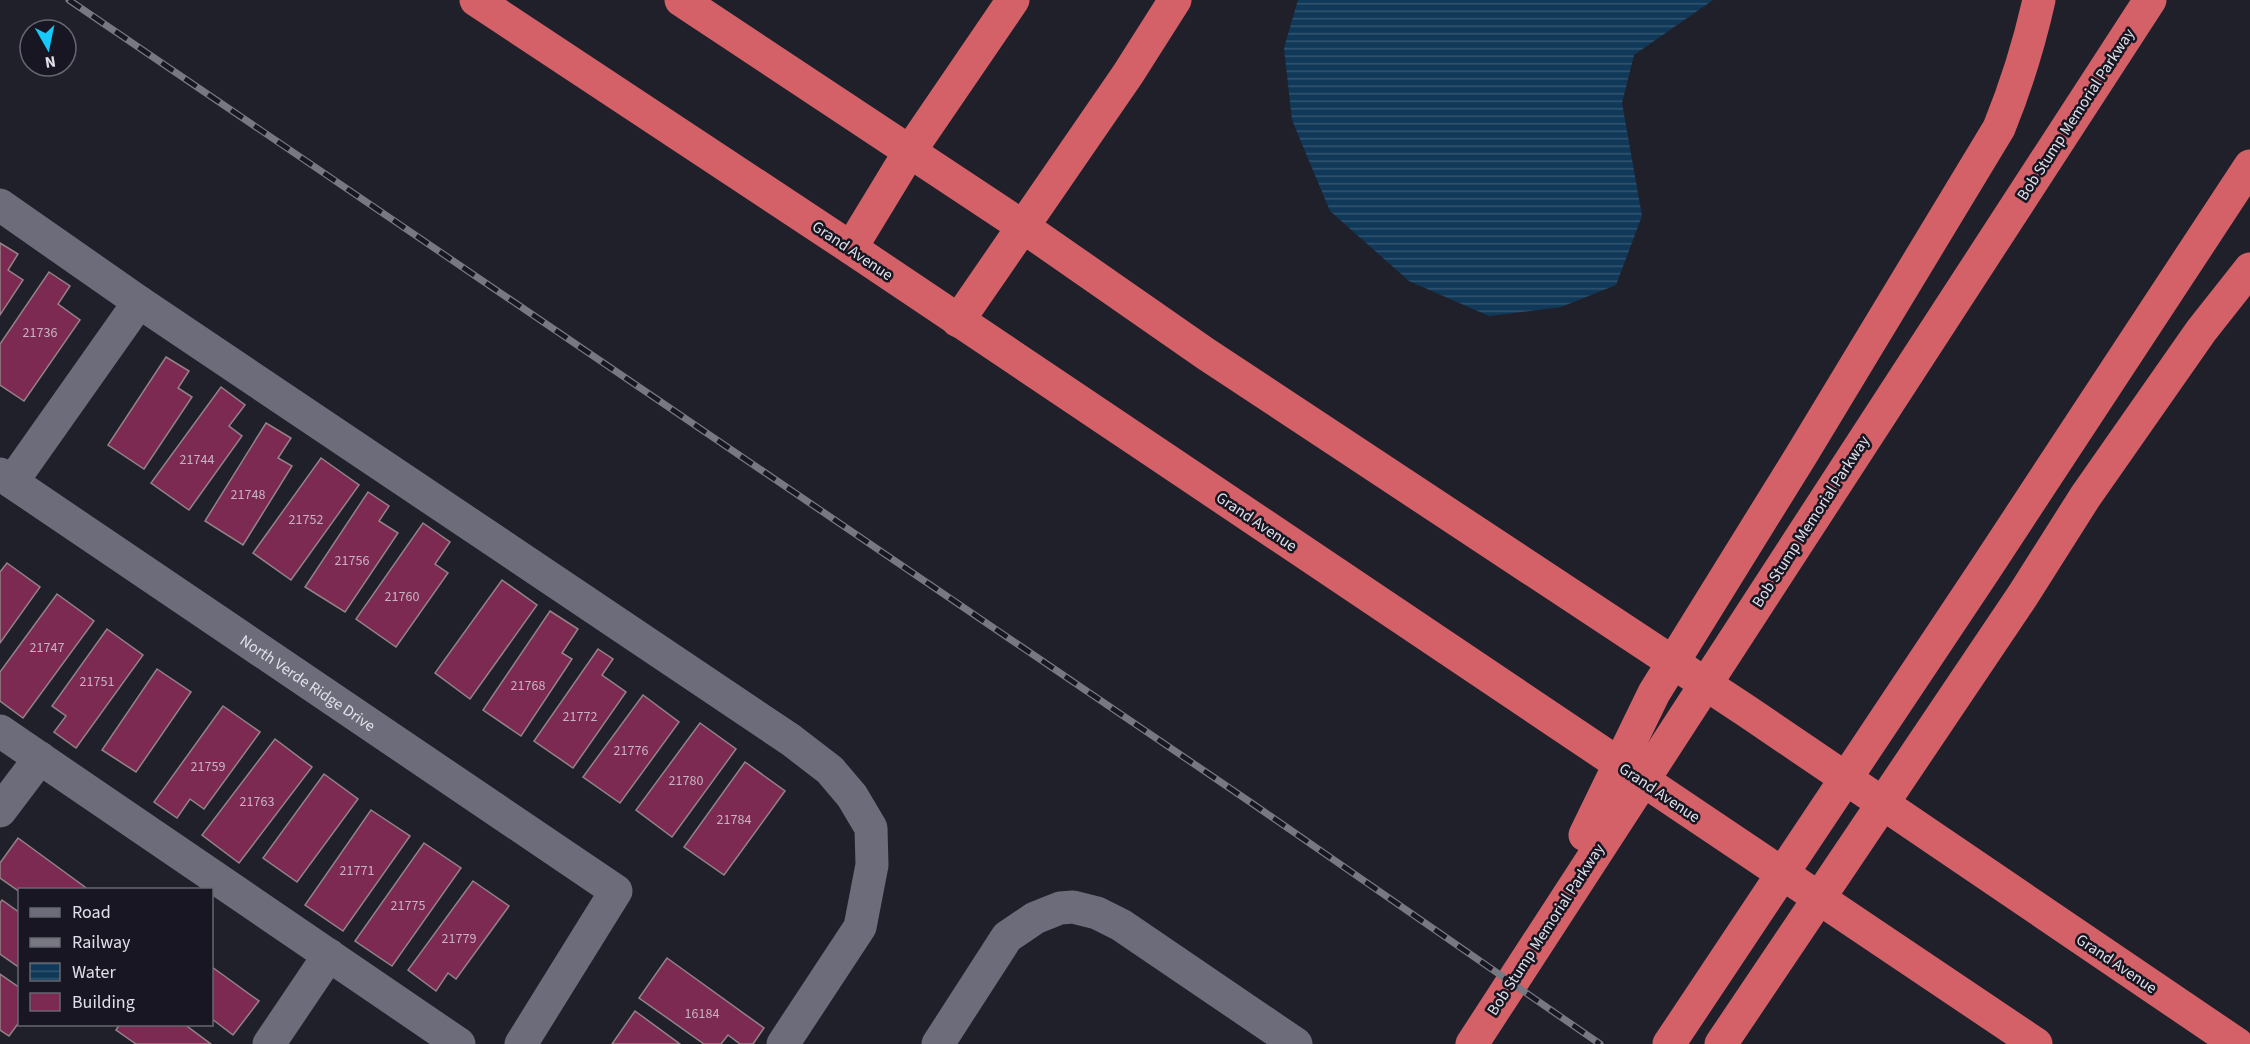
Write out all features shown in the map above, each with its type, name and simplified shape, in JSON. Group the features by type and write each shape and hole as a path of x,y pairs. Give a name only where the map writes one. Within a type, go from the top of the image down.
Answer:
{"highway":[{"name":"Grand Avenue","path":"476,0 850,248 2036,1044"},
{"name":"Grand Avenue","path":"681,0 1022,226 1206,354 1748,712 2237,1044"},
{"path":"850,248 910,151 1013,0"},
{"path":"958,321 1128,74 1175,0"},
{"path":"1524,961 1654,693 1999,128 2016,86 2039,0"},
{"name":"Bob Stump Memorial Parkway","path":"1472,1044 1838,477 2150,0"},
{"path":"1669,1044 2250,166"},
{"path":"1721,1044 2023,595 2085,497 2201,331 2250,269"}],"street":[{"path":"0,206 790,740 830,770 852,796 872,828 872,865 860,927 783,1044"},
{"path":"6,478 139,302"},
{"name":"North Verde Ridge Drive","path":"6,478 616,891 521,1044"},
{"path":"0,731 459,1044"},
{"path":"0,811 40,758"},
{"path":"938,1044 1007,937 1035,918 1060,908 1073,907 1096,913 1121,925 1296,1044"},
{"path":"269,1044 329,955"}],"water":[{"path":"1298,0 1713,0 1634,55 1622,103 1642,216 1616,285 1561,307 1489,316 1409,281 1330,211 1292,120 1284,48"}],"building":[{"path":"0,243 18,254 8,270 23,280 0,315"},
{"path":"49,272 70,286 58,304 80,320 24,401 0,385 0,344"},
{"path":"166,357 189,371 178,388 192,397 144,469 108,445"},
{"path":"221,387 245,405 229,426 242,436 189,510 151,483"},
{"path":"266,423 291,438 278,458 292,466 243,545 205,521"},
{"path":"321,458 359,485 291,580 253,553"},
{"path":"368,492 389,506 379,521 398,533 345,612 305,587"},
{"path":"423,523 450,542 435,564 448,573 396,647 356,619"},
{"path":"7,563 40,587 0,643 0,572"},
{"path":"502,580 537,605 470,699 435,673"},
{"path":"57,594 94,621 23,718 0,701 0,672"},
{"path":"550,611 578,629 562,653 572,659 521,736 483,710"},
{"path":"107,629 143,655 76,748 54,732 66,716 52,706"},
{"path":"598,649 613,659 602,675 626,692 573,768 534,741"},
{"path":"157,669 191,692 136,772 102,750"},
{"path":"643,695 679,722 620,803 583,777"},
{"path":"223,706 260,732 204,809 190,799 177,818 154,802"},
{"path":"700,723 736,749 672,837 636,810"},
{"path":"275,739 312,767 239,863 202,835"},
{"path":"745,762 785,791 724,875 684,847"},
{"path":"324,774 358,799 297,882 263,858"},
{"path":"371,810 410,836 343,931 305,905"},
{"path":"18,838 86,888 18,888 18,891 0,878 0,863"},
{"path":"424,843 461,868 392,966 355,941"},
{"path":"473,881 509,906 456,979 448,973 436,991 408,970"},
{"path":"2,900 18,912 18,967 0,954 0,903"},
{"path":"667,958 764,1028 753,1044 740,1044 728,1035 721,1044 704,1044 639,998"},
{"path":"213,968 259,1001 233,1035 213,1020"},
{"path":"0,974 18,987 18,1024 9,1036 0,1030"},
{"path":"635,1011 680,1044 612,1044"},
{"path":"119,1026 187,1026 211,1044 136,1044 116,1030"}],"railway":[{"path":"69,0 1253,804 1600,1044"}]}
